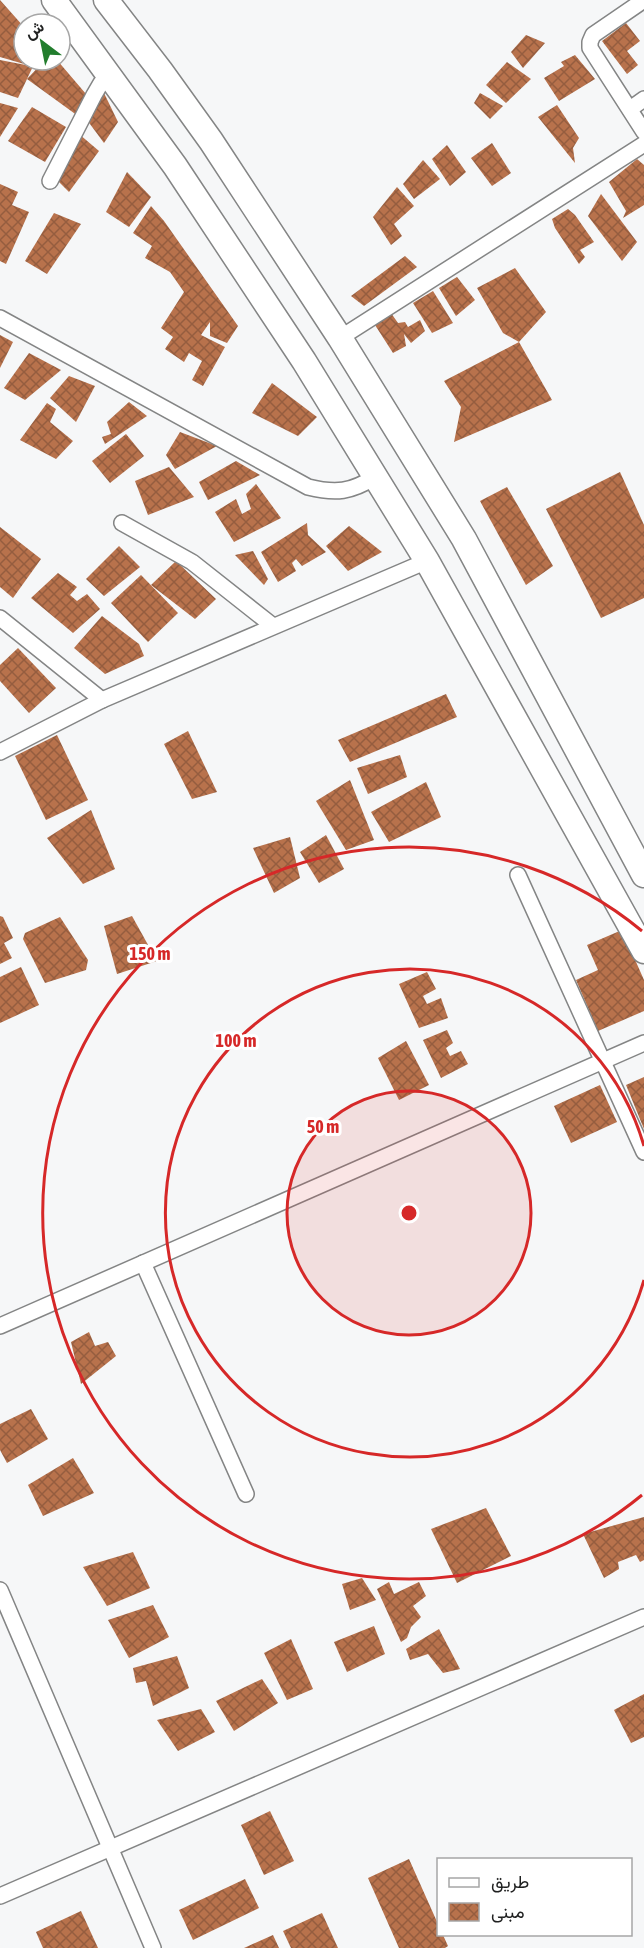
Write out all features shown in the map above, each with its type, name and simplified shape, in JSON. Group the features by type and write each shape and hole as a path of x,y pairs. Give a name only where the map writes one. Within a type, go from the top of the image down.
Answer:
{"main road":[{"path":"54,0 175,166 304,361 427,561 644,951"},
{"path":"106,0 160,70 210,141 340,338 464,539 644,875"}],"street":[{"path":"644,0 593,35 590,42 590,48 644,132"},
{"path":"50,181 94,95 110,74"},
{"path":"630,110 644,99"},
{"path":"340,338 644,144"},
{"path":"0,318 308,487 325,492 343,491 360,486 375,477"},
{"path":"122,523 192,562 273,626"},
{"path":"0,752 102,700 427,561"},
{"path":"0,618 102,700"},
{"path":"518,875 644,1152"},
{"path":"0,1326 644,1043"},
{"path":"143,1263 246,1494"},
{"path":"0,1590 153,1948"},
{"path":"0,1896 644,1617"}],"building":[{"path":"0,0 12,14 12,60 0,57"},
{"path":"626,23 640,41 627,51 638,65 627,74 602,41"},
{"path":"526,35 545,43 523,68 511,52"},
{"path":"575,55 595,79 559,101 544,78 564,66 561,62"},
{"path":"0,60 12,62 12,72 30,72 18,98 0,92"},
{"path":"507,62 531,79 506,103 486,85"},
{"path":"34,72 67,72 86,94 78,116 27,79"},
{"path":"104,93 118,122 104,143 87,120"},
{"path":"480,93 503,106 490,119 474,103"},
{"path":"0,103 18,108 0,137"},
{"path":"557,105 579,138 573,148 575,163 538,117"},
{"path":"32,107 66,127 45,162 8,141"},
{"path":"79,134 99,151 69,192 55,178"},
{"path":"492,143 511,173 492,186 471,158"},
{"path":"447,145 466,172 450,186 432,159"},
{"path":"637,159 644,165 644,205 623,218 626,211 609,182"},
{"path":"423,160 440,179 414,199 403,184"},
{"path":"127,172 151,197 129,227 106,212"},
{"path":"0,184 18,192 12,205 29,212 6,264 0,261"},
{"path":"397,187 414,206 394,224 402,236 391,245 373,217"},
{"path":"601,194 637,242 622,261 588,216"},
{"path":"151,206 238,326 227,343 210,336 210,322 201,335 225,347 203,386 192,380 202,361 189,353 184,362 165,349 173,337 161,328 184,292 170,272 145,258 152,246 133,233"},
{"path":"568,209 594,242 580,250 585,257 579,264 555,228 552,219"},
{"path":"54,213 81,224 47,274 25,261"},
{"path":"405,256 417,267 364,306 351,296"},
{"path":"515,268 546,312 519,342 503,333 477,288"},
{"path":"457,277 475,300 456,316 439,288"},
{"path":"433,291 453,323 432,333 413,303"},
{"path":"391,313 398,323 405,322 408,327 420,320 425,331 411,343 404,334 406,346 393,353 375,325"},
{"path":"0,335 13,342 0,368"},
{"path":"519,342 552,400 454,442 461,407 444,381"},
{"path":"29,353 61,370 25,400 4,388"},
{"path":"69,376 95,386 76,422 50,398"},
{"path":"272,383 317,417 298,436 252,413"},
{"path":"129,402 147,416 105,444 102,437 111,434 107,422"},
{"path":"47,403 56,409 50,422 73,441 56,459 20,440"},
{"path":"180,432 217,446 175,469 166,455"},
{"path":"126,434 144,456 110,483 92,461"},
{"path":"236,461 260,475 208,500 199,482"},
{"path":"169,467 194,497 148,515 135,481"},
{"path":"620,472 644,525 644,598 601,618 546,509"},
{"path":"256,484 281,518 234,542 215,512 236,499 242,514 251,509 246,494"},
{"path":"507,487 553,566 526,585 480,501"},
{"path":"307,523 308,535 326,552 302,566 296,559 292,563 296,571 278,582 261,552"},
{"path":"349,526 382,552 348,571 326,546"},
{"path":"0,527 41,559 13,598 0,587"},
{"path":"119,546 140,567 104,596 86,579"},
{"path":"253,551 268,579 264,585 235,555"},
{"path":"176,561 216,599 195,619 151,585"},
{"path":"58,573 77,587 70,595 77,601 87,594 100,609 73,633 31,598"},
{"path":"141,575 178,613 148,642 111,603"},
{"path":"102,616 139,644 144,656 105,674 74,648"},
{"path":"18,648 56,688 29,713 0,681 0,665"},
{"path":"446,694 457,717 350,762 338,740"},
{"path":"188,731 217,792 192,799 164,744"},
{"path":"57,735 88,800 46,820 15,756"},
{"path":"400,755 407,777 368,794 357,768"},
{"path":"350,780 374,840 346,850 316,801"},
{"path":"426,782 441,817 389,842 371,812"},
{"path":"91,810 115,869 83,884 47,838"},
{"path":"326,835 344,869 319,883 300,852"},
{"path":"290,837 300,878 274,893 253,848"},
{"path":"0,916 3,917 13,938 4,943 12,958 0,964"},
{"path":"132,916 157,961 117,974 104,926"},
{"path":"60,917 88,960 86,970 45,983 23,939 25,933"},
{"path":"622,930 644,980 644,1011 598,1031 576,980 598,970 587,945"},
{"path":"21,967 39,1005 0,1023 0,977"},
{"path":"427,972 436,989 423,996 427,1004 441,998 448,1018 419,1028 399,984"},
{"path":"447,1030 453,1043 446,1048 450,1056 461,1051 468,1064 441,1078 423,1040"},
{"path":"406,1041 429,1085 399,1100 378,1058"},
{"path":"644,1077 644,1129 626,1085"},
{"path":"600,1085 617,1122 571,1143 554,1106"},
{"path":"89,1332 95,1346 108,1342 116,1356 81,1384 71,1342"},
{"path":"31,1409 48,1439 7,1463 0,1450 0,1424"},
{"path":"73,1458 94,1493 43,1516 28,1485"},
{"path":"486,1508 511,1556 457,1583 431,1529"},
{"path":"644,1517 644,1560 640,1562 636,1555 618,1562 619,1569 604,1578 583,1534"},
{"path":"133,1552 150,1588 107,1606 83,1567"},
{"path":"362,1578 376,1600 350,1610 342,1584"},
{"path":"389,1582 394,1594 419,1582 426,1596 413,1606 421,1617 411,1627 407,1638 401,1642 377,1589"},
{"path":"153,1605 169,1637 129,1658 108,1620"},
{"path":"374,1626 385,1654 347,1672 334,1642"},
{"path":"439,1629 460,1669 443,1673 428,1654 410,1660 406,1649"},
{"path":"291,1639 313,1689 287,1700 264,1653"},
{"path":"177,1656 189,1688 153,1706 146,1681 136,1683 133,1668"},
{"path":"262,1679 278,1703 234,1731 216,1701"},
{"path":"644,1694 644,1737 631,1743 614,1710"},
{"path":"201,1709 215,1732 178,1751 157,1720"},
{"path":"270,1811 294,1861 264,1875 241,1825"},
{"path":"409,1859 437,1922 437,1936 443,1936 448,1946 445,1948 399,1948 368,1878"},
{"path":"245,1879 259,1908 193,1940 179,1910"},
{"path":"81,1911 98,1948 43,1948 36,1932"},
{"path":"322,1913 338,1948 291,1948 283,1931"},
{"path":"273,1935 279,1948 244,1948"}]}
